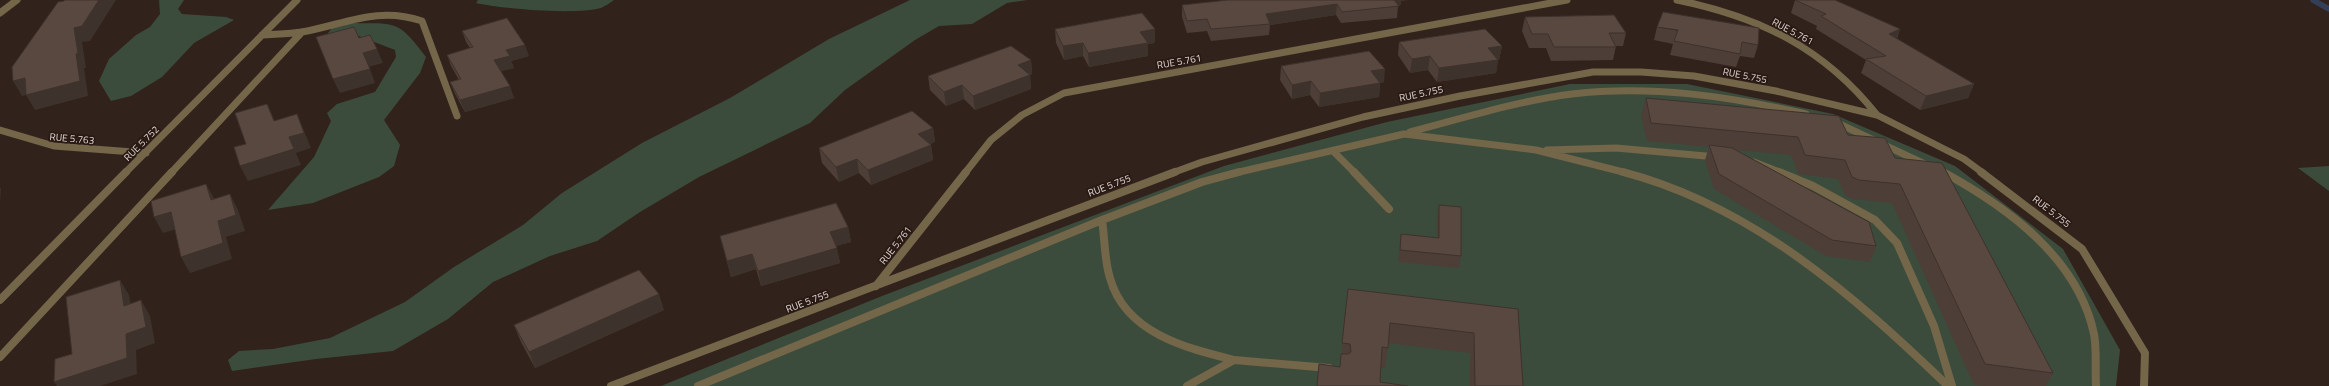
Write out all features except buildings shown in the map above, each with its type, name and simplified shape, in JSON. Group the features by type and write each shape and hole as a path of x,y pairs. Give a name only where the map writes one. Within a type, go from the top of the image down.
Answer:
{"lane":[{"path":"0,13 17,0"},
{"name":"RUE 5.752","path":"0,300 297,0"},
{"name":"RUE 5.761","path":"875,287 991,140 1022,115 1064,92 1567,0"},
{"name":"RUE 5.761","path":"1677,0 1700,4 1749,20 1799,43 1844,76 1864,96 1877,115"},
{"path":"262,35 302,32 368,15 399,14 422,21 457,116"},
{"path":"0,357 302,32"},
{"name":"RUE 5.755","path":"611,386 1202,162 1363,117 1556,78 1593,72 1641,72 1694,76 1776,92 1877,115 1979,169 2082,249 2145,352 2144,386"},
{"path":"698,386 1102,220 1202,182 1404,134 1509,107 1571,95 1614,91 1684,94 1749,102 1820,118 1943,171 1992,202 2021,224 2043,244 2073,279 2094,329 2099,361 2096,386"},
{"name":"RUE 5.763","path":"0,130 44,146 68,149 146,153"},
{"path":"1404,134 1536,150 1649,179 1702,201 1748,224 1818,270 1886,326 1948,386"},
{"path":"1536,150 1616,148 1687,153 1727,158"},
{"path":"1333,151 1389,209"},
{"path":"1742,160 1770,167 1812,186 1875,220 1897,243 1934,326 1952,386"},
{"path":"1102,220 1110,279 1120,304 1150,332 1182,347 1234,360 1336,368"},
{"path":"1186,386 1234,360"}],"green space":[{"path":"159,0 184,0 178,9 182,14 226,17 234,20 194,43 162,77 131,96 111,101 99,81 109,59 136,35 150,27 160,14"},
{"path":"478,0 614,0 601,8 557,11 520,9 476,3"},
{"path":"910,0 1027,0 1007,3 972,24 939,26 915,40 845,90 810,123 699,177 640,212 597,241 550,256 493,282 448,319 393,351 316,359 232,371 228,360 239,351 273,349 330,338 405,302 454,267 523,225 562,193 642,143 730,98 829,39"},
{"path":"348,23 386,24 401,29 408,35 426,57 420,73 384,120 400,145 394,166 379,177 313,203 268,210 314,157 331,121 327,113 337,104 375,92 396,57 395,50 356,35 321,42 332,28"},
{"path":"1570,84 1687,84 1833,114 1955,166 2063,249 2120,350 2116,386 661,386 882,296 1224,166 1387,122"},
{"path":"2329,166 2329,191 2298,168"}],"waterway":[{"path":"2313,0 2329,9"}]}
